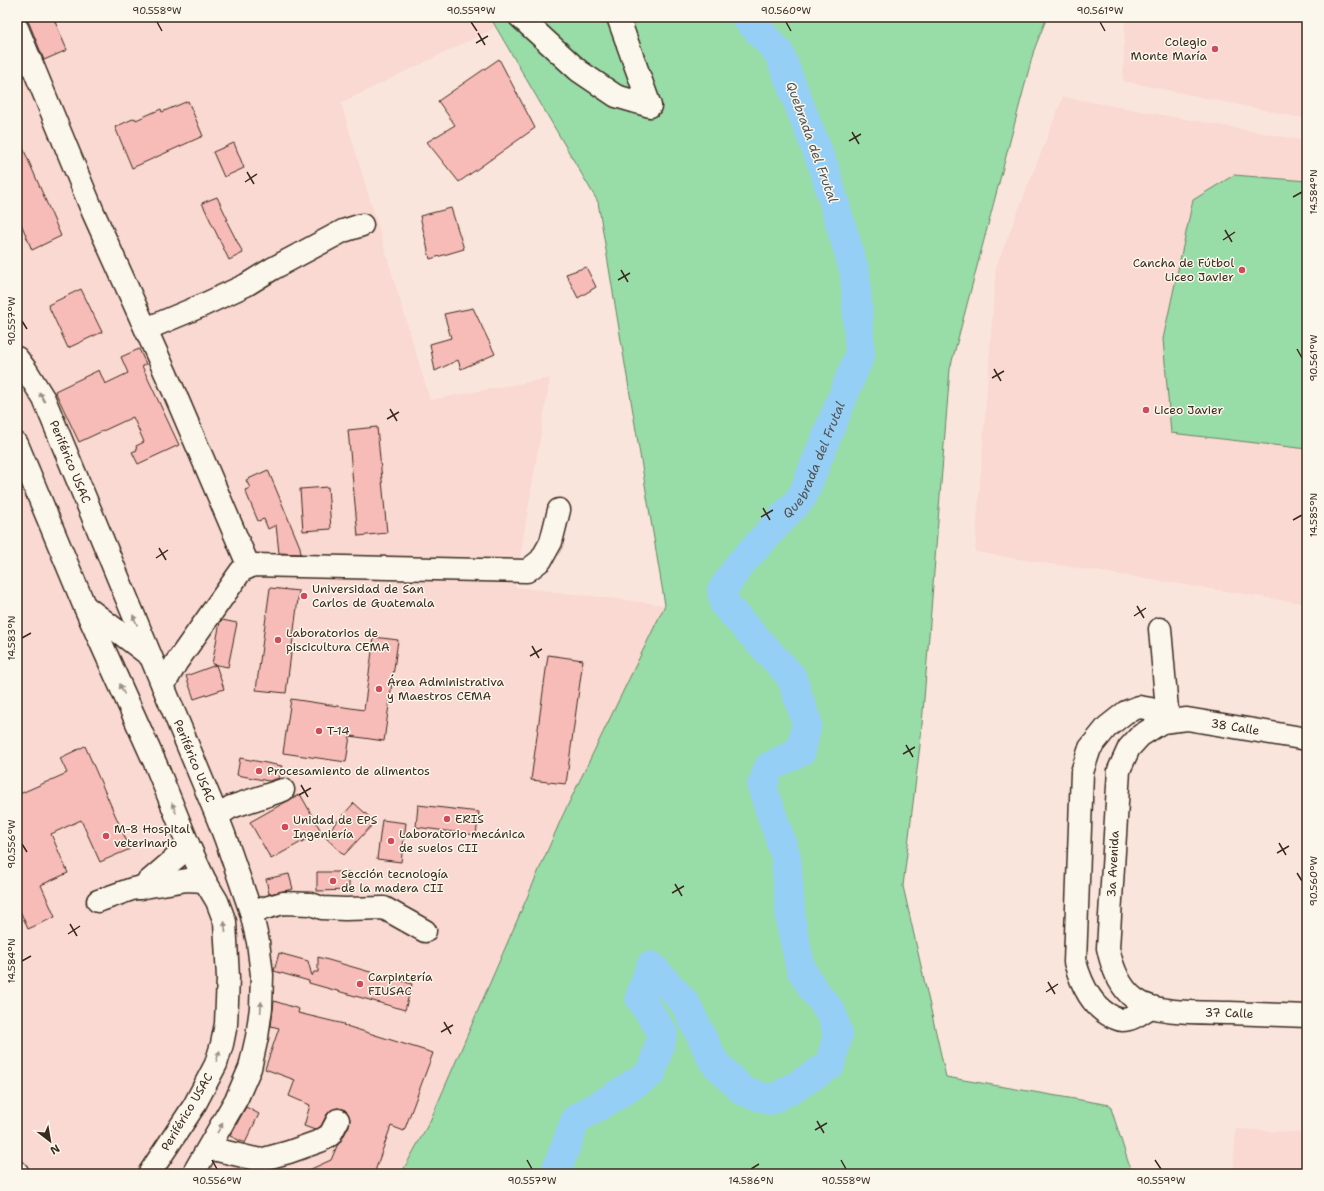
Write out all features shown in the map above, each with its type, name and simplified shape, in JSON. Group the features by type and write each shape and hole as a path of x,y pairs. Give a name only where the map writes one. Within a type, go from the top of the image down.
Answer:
{"street":[{"path":"520,17 557,52 585,75 616,96 650,106 618,17"},
{"path":"17,28 93,212 178,401 248,567"},
{"path":"146,329 246,285 272,269 344,231 362,225"},
{"name":"Periférico USAC","path":"17,358 44,399 217,816 251,912 258,942 262,975 261,1008 257,1037 250,1068 237,1098 193,1174"},
{"name":"Periférico USAC","path":"17,444 84,605 156,764 188,844 205,881 217,901 225,922 228,978 226,1024 216,1064 194,1106 149,1174"},
{"path":"163,686 176,663 241,571 248,567 253,565 527,571 541,560 551,542 559,510"},
{"path":"84,605 150,656"},
{"path":"1160,629 1165,721"},
{"path":"1151,1007 1134,1017 1121,1020 1105,1014 1091,997 1080,978 1075,962 1082,772 1090,748 1107,727 1126,712 1139,707 1151,709 1165,721"},
{"name":"38 Calle","path":"1165,721 1187,720 1307,739"},
{"name":"3a Avenida","path":"1151,1007 1135,999 1122,985 1111,964 1108,948 1119,770 1129,748 1136,740 1165,721"},
{"path":"217,816 231,807 283,790"},
{"path":"217,901 225,869 225,837"},
{"path":"141,888 178,856 188,844"},
{"path":"98,901 141,888 187,880 205,881"},
{"path":"251,912 283,903 311,904 322,908 384,908 425,931"},
{"name":"37 Calle","path":"1151,1007 1183,1012 1307,1016"},
{"path":"209,1148 260,1160 290,1152 320,1141 330,1135 338,1120"}],"shaded area":[{"name":"Universidad de San Carlos de Guatemala","path":"17,17 490,17 495,28 341,103 430,400 550,378 515,587 666,605 562,817 430,1121 401,1174 17,1174"},
{"name":"Colegio Monte María","path":"1125,17 1307,17 1307,119 1123,81"},
{"name":"Liceo Javier","path":"1063,97 1307,141 1307,604 975,552 996,267"},
{"path":"1236,1129 1307,1133 1307,1174 1233,1174"}],"green space":[{"path":"490,17 1047,17 1034,50 950,369 921,737 903,886 946,1077 1110,1105 1132,1174 401,1174 430,1121 562,817 665,605 598,202"},
{"name":"Cancha de Fútbol Liceo Javier","path":"1234,175 1307,181 1307,449 1171,433 1163,339 1193,200"}],"building":[{"path":"25,17 53,17 67,50 44,60 29,23"},
{"path":"499,59 535,128 459,182 427,142 455,125 438,101"},
{"path":"188,101 203,136 132,168 115,127 135,118 136,120 161,109 162,112"},
{"path":"17,134 61,236 32,250 17,214"},
{"path":"234,143 244,168 224,177 213,152"},
{"path":"217,197 228,220 226,220 243,253 229,260 202,203"},
{"path":"451,208 464,249 430,259 420,216"},
{"path":"586,267 596,287 578,298 566,274"},
{"path":"81,289 102,332 68,348 48,305"},
{"path":"473,308 495,354 461,369 458,360 435,371 430,344 451,338 444,314"},
{"path":"139,349 146,364 142,366 179,445 138,464 132,452 137,450 136,446 144,442 133,417 79,442 55,391 99,370 105,384 128,373 121,357"},
{"path":"377,427 387,533 358,536 348,430"},
{"path":"268,470 300,547 301,554 279,553 276,525 268,529 264,519 258,521 245,490 250,488 246,480"},
{"path":"328,487 331,529 303,531 300,489"},
{"name":"Laboratorios de piscicultura CEMA","path":"270,588 299,591 286,693 256,690"},
{"path":"222,620 237,623 228,667 212,664 220,622"},
{"path":"374,637 398,640 384,741 350,736 346,762 283,753 291,699 364,710"},
{"path":"548,655 583,660 566,784 531,780"},
{"path":"216,665 224,689 194,699 186,676"},
{"name":"M-8 Hospital veterinario","path":"85,746 130,849 100,862 81,820 51,834 68,873 41,885 55,917 28,929 17,904 17,795 67,773 60,758"},
{"name":"Procesamiento de alimentos","path":"240,758 282,766 279,778 269,781 237,775"},
{"name":"Unidad de EPS Ingeniería","path":"300,794 321,831 271,859 250,822"},
{"path":"354,803 375,822 344,855 324,836"},
{"name":"ERIS","path":"418,805 479,812 476,835 416,827"},
{"name":"Laboratorio mecánica de suelos CII","path":"382,820 406,823 401,862 377,859"},
{"name":"Sección tecnología de la madera CII","path":"317,872 349,872 349,890 317,891"},
{"path":"289,874 293,889 269,894 266,879"},
{"name":"Carpintería FIUSAC","path":"279,953 308,961 312,976 314,972 318,972 318,957 412,984 405,1010 309,983 309,981 274,971"},
{"path":"274,1001 299,1009 298,1013 344,1024 343,1025 433,1053 404,1131 391,1126 374,1174 300,1174 331,1160 337,1146 349,1126 350,1119 348,1113 344,1109 337,1108 331,1110 327,1114 321,1126 315,1130 304,1126 310,1105 289,1096 295,1080 265,1069 279,1028 271,1026"},
{"path":"246,1107 259,1114 245,1143 230,1136"}],"waterway":[{"name":"Quebrada del Frutal","path":"555,1174 576,1119 651,1073 663,1033 640,998 651,966 685,1003 714,1062 743,1091 771,1100 798,1085 830,1065 838,1034 831,1012 813,989 801,969 791,923 786,857 762,786 769,767 801,751 807,723 791,676 725,605 722,591 739,565 802,497 860,354 855,273 824,168 779,53 746,17"}],"place":[{"name":"Colegio Monte María","path":"1215,49"},
{"name":"Cancha de Fútbol Liceo Javier","path":"1242,270"},
{"name":"Liceo Javier","path":"1146,410"},
{"name":"Universidad de San Carlos de Guatemala","path":"304,596"},
{"name":"Laboratorios de piscicultura CEMA","path":"278,640"},
{"name":"Área Administrativa y Maestros CEMA","path":"379,689"},
{"name":"T-14","path":"319,731"},
{"name":"Procesamiento de alimentos","path":"259,771"},
{"name":"ERIS","path":"447,819"},
{"name":"Unidad de EPS Ingeniería","path":"285,827"},
{"name":"M-8 Hospital veterinario","path":"106,836"},
{"name":"Laboratorio mecánica de suelos CII","path":"391,841"},
{"name":"Sección tecnología de la madera CII","path":"333,881"},
{"name":"Carpintería FIUSAC","path":"360,984"}]}
